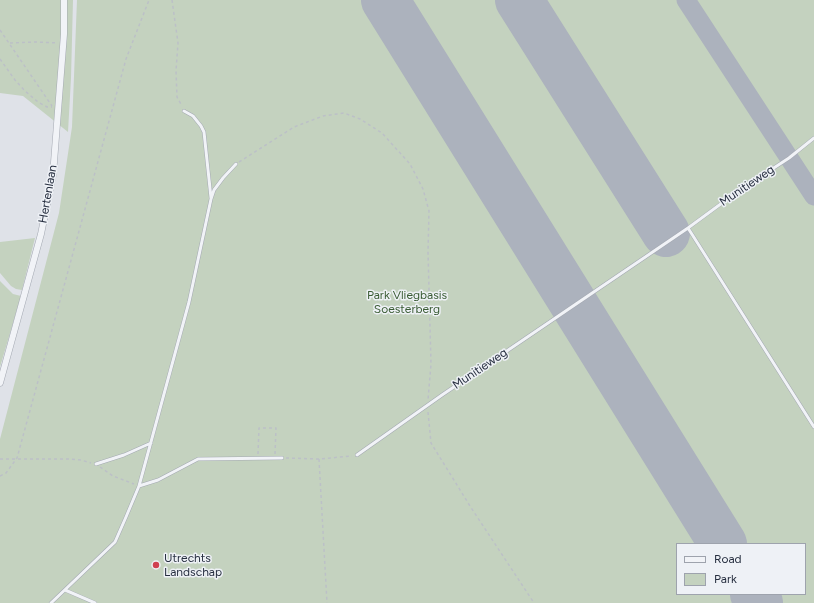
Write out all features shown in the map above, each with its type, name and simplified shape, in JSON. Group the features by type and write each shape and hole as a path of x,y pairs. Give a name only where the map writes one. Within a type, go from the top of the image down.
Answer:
{"street":[{"name":"Hertenlaan","path":"0,383 41,234 53,175 63,42 64,0"}],"lane":[{"path":"184,111 193,116 204,132 211,199"},
{"name":"Munitieweg","path":"357,455 427,405 688,228 737,192 789,158 814,138"},
{"path":"51,603 115,542 139,486 189,302 211,199 214,190 222,178 236,164"},
{"path":"688,228 814,427"},
{"path":"96,464 124,455 151,443"},
{"path":"139,486 158,480 198,459 282,458"},
{"path":"65,590 96,603"}],"path":[{"path":"0,476 6,473 17,458 126,59 149,0"},
{"path":"172,0 178,44 176,70 177,97 184,111"},
{"path":"0,30 58,115"},
{"path":"10,43 34,42 57,44 63,42"},
{"path":"0,59 25,91 46,108 52,107"},
{"path":"236,164 294,127 323,116 344,113 360,119 382,133 410,164 423,189 429,211 428,252 431,364 427,405 432,444 470,506 534,603"},
{"path":"258,458 259,428 276,428 275,458"},
{"path":"282,458 319,459 357,455"},
{"path":"0,459 68,458 81,460 96,464 113,476 139,486"},
{"path":"319,459 327,603"}],"green space":[{"path":"0,0 73,0 68,132 23,96 0,93"},
{"name":"Park Vliegbasis Soesterberg","path":"77,0 814,0 814,603 0,603 0,439 59,213 72,127"},
{"path":"35,238 22,290 16,289 11,286 0,273 0,242"},
{"path":"0,281 13,294 21,296 0,367"}],"taxiway":[{"path":"686,0 814,196"}],"runway":[{"path":"385,0 722,543"},
{"path":"519,0 666,233"},
{"path":"755,595 759,603"}],"place":[{"name":"Utrechts Landschap","path":"156,565"}]}
